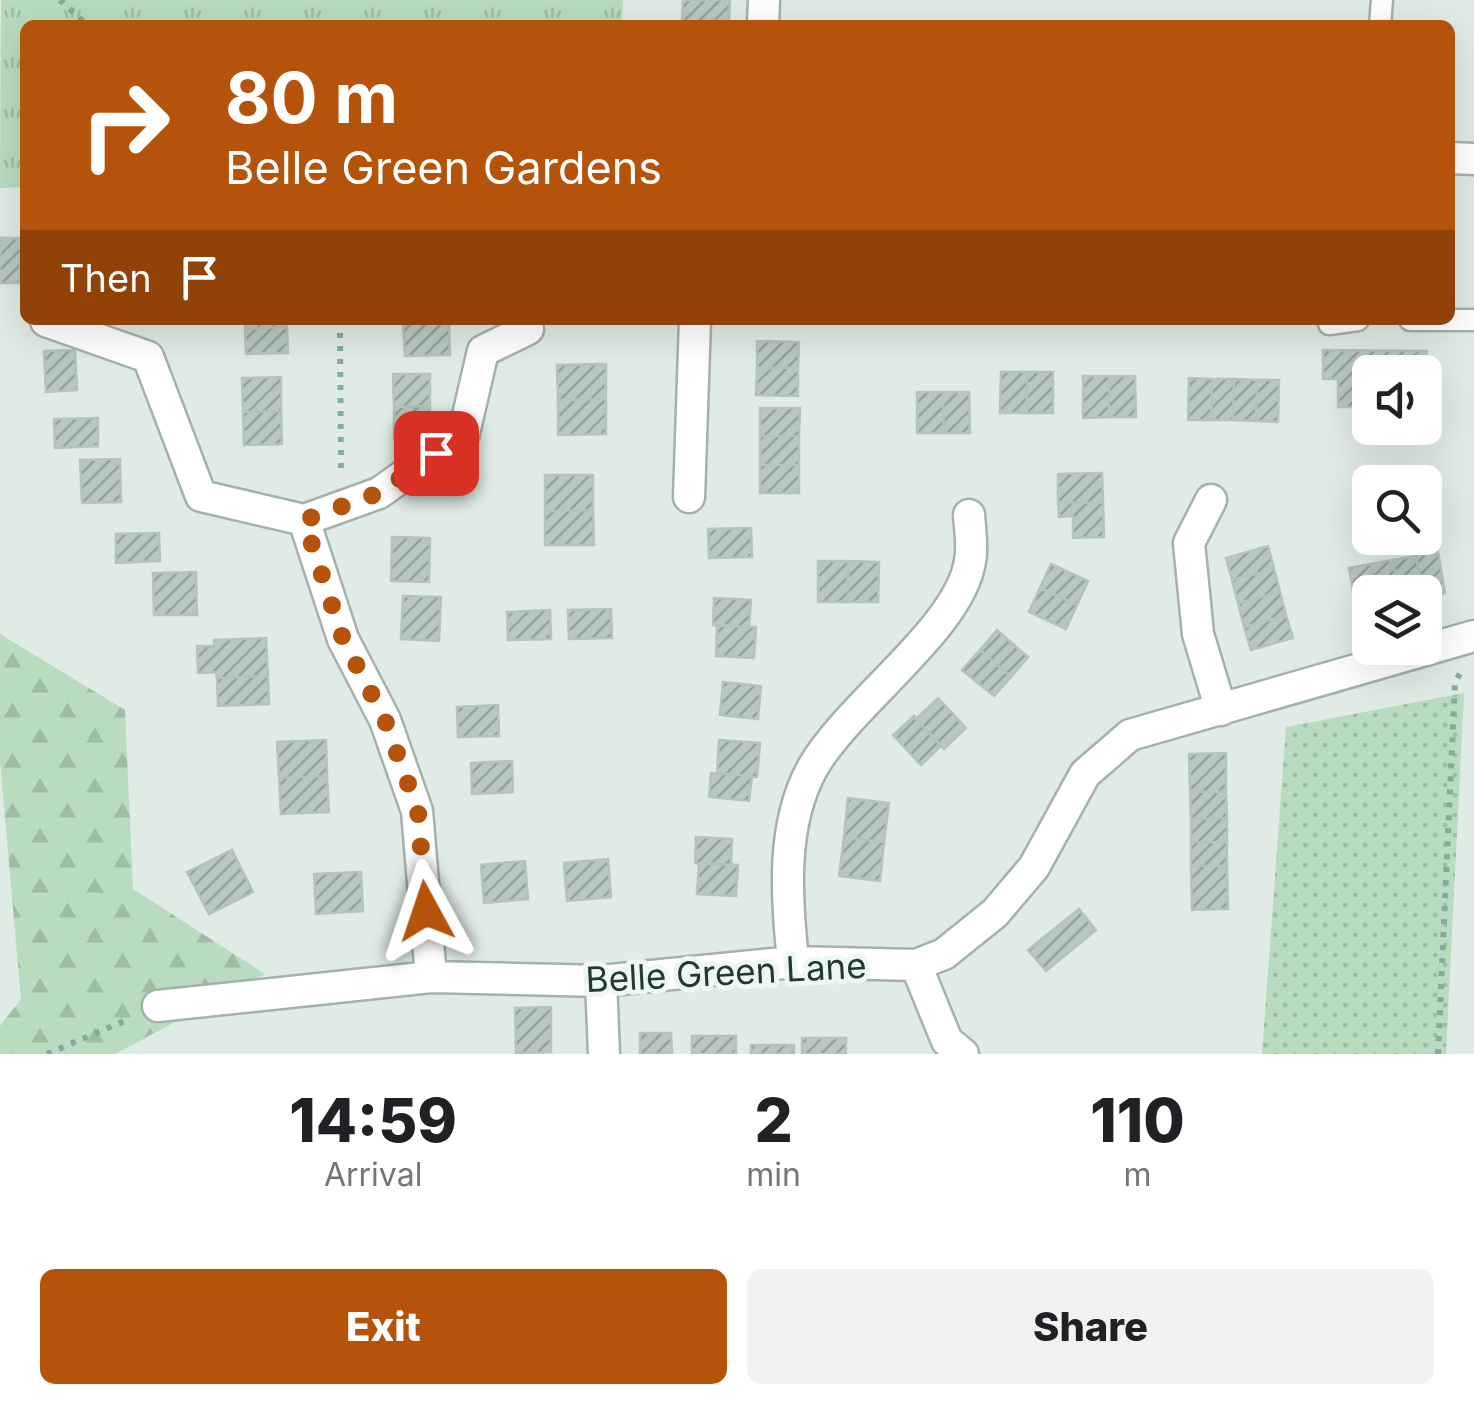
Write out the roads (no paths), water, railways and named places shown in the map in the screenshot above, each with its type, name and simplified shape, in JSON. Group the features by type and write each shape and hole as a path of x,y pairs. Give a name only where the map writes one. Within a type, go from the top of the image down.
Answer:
{"street":[{"path":"57,325 148,357 201,496 304,520 379,493 464,434 483,350 528,329"},
{"path":"690,497 696,325"},
{"path":"1210,500 1189,543 1198,634 1220,710"},
{"path":"793,962 786,898 792,824 813,767 870,693 953,607 970,562 970,515"},
{"path":"304,520 343,639 385,720 418,811 431,978"},
{"name":"Belle Green Lane","path":"158,1006 431,978 602,981 793,962 916,965 944,954 995,913 1034,867 1084,774 1130,735 1474,636"},
{"path":"916,965 947,1041 962,1054"},
{"path":"602,981 604,1054"}]}
